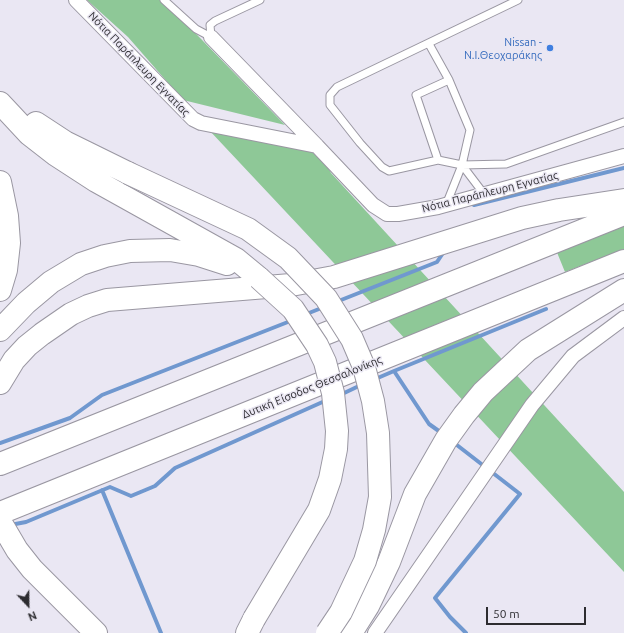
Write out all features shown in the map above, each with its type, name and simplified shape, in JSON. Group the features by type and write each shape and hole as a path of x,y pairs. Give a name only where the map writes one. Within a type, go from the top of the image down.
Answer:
{"highway":[{"path":"0,98 65,142 128,173 217,213 254,233 288,258 326,298 352,339 364,367 373,401 378,433 380,497 374,530 365,561 341,612 327,633"},
{"path":"0,103 29,134 56,155 96,181 236,259 293,309 317,346 325,362 334,393 337,431 336,449 330,479 319,510 251,626"},
{"path":"0,182 7,216 9,243 6,270 0,290"},
{"path":"0,384 14,360 27,346 56,324 88,306 107,300 126,297 253,289 291,285 334,277 522,218 559,210 624,200"},
{"path":"0,464 624,214"},
{"path":"0,330 26,303 51,282 81,264 106,256 130,251 170,250 199,255 220,261 259,278"},
{"name":"Δυτική Είσοδος Θεσσαλονίκης","path":"0,513 624,261"},
{"path":"351,633 368,606 389,562 415,494 446,440 483,392 528,350 624,290"},
{"path":"0,521 17,550 32,569 55,594 96,633"}],"street":[{"name":"Νότια Παράπλευρη Εγνατίας","path":"76,0 195,121 317,146 373,205 382,212 398,214 446,205 624,156"},
{"path":"211,37 317,146"},
{"path":"374,633 532,405 574,356 624,318"}],"lane":[{"path":"164,0 196,29 211,37"},
{"path":"211,37 210,25 215,20 260,0"},
{"path":"518,0 337,87 333,90 329,100 332,109 385,170 394,172 438,160 462,165 507,164 624,122"},
{"path":"429,44 449,80 470,130 462,165 446,205"},
{"path":"438,160 416,95 449,80"},
{"path":"462,165 484,194"}],"green space":[{"path":"87,0 163,0 285,125 183,100 128,37"},
{"path":"209,130 299,147 313,153 327,166 331,173 624,492 624,572"},
{"path":"624,223 624,249 565,272 556,250"}],"waterway":[{"path":"474,205 624,168"},
{"path":"336,302 437,262 445,250"},
{"path":"304,315 324,307"},
{"path":"394,371 546,309"},
{"path":"0,443 70,418 102,395 293,320"},
{"path":"373,380 394,371 429,424 443,434"},
{"path":"340,395 361,385"},
{"path":"10,525 26,522 110,487 131,496 155,486 175,468 327,400"},
{"path":"453,442 520,494 435,598 450,617 466,633"},
{"path":"102,490 161,633"}],"place":[{"name":"Nissan - Ν.Ι.Θεοχαράκης","path":"550,48"}]}
